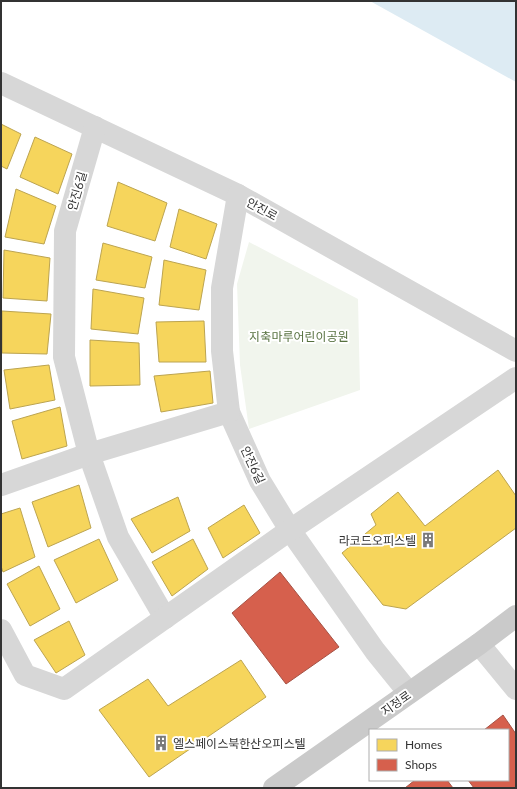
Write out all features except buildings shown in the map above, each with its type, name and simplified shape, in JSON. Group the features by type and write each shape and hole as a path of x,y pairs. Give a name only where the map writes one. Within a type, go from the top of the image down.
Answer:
{"main road":[{"name":"지정로","path":"274,788 479,644 516,616"}],"street":[{"name":"안진로","path":"1,82 238,195 516,350"},
{"name":"안진6길","path":"95,127 66,231 64,356 89,454 118,537 165,618"},
{"name":"안진6길","path":"238,195 222,288 222,351 229,412 260,481 290,530 375,651 409,693"},
{"path":"1,630 25,675 64,689 290,530 516,378"},
{"path":"1,485 89,454 229,412"},
{"path":"479,644 516,689"}],"green space":[{"name":"지축마루어린이공원","path":"249,242 358,299 360,390 249,429 240,365 237,284"}],"shaded area":[{"path":"370,1 516,1 516,82"}],"place":[{"name":"라코드오피스텔","path":"428,540"},
{"name":"엘스페이스북한산오피스텔","path":"161,743"}]}
